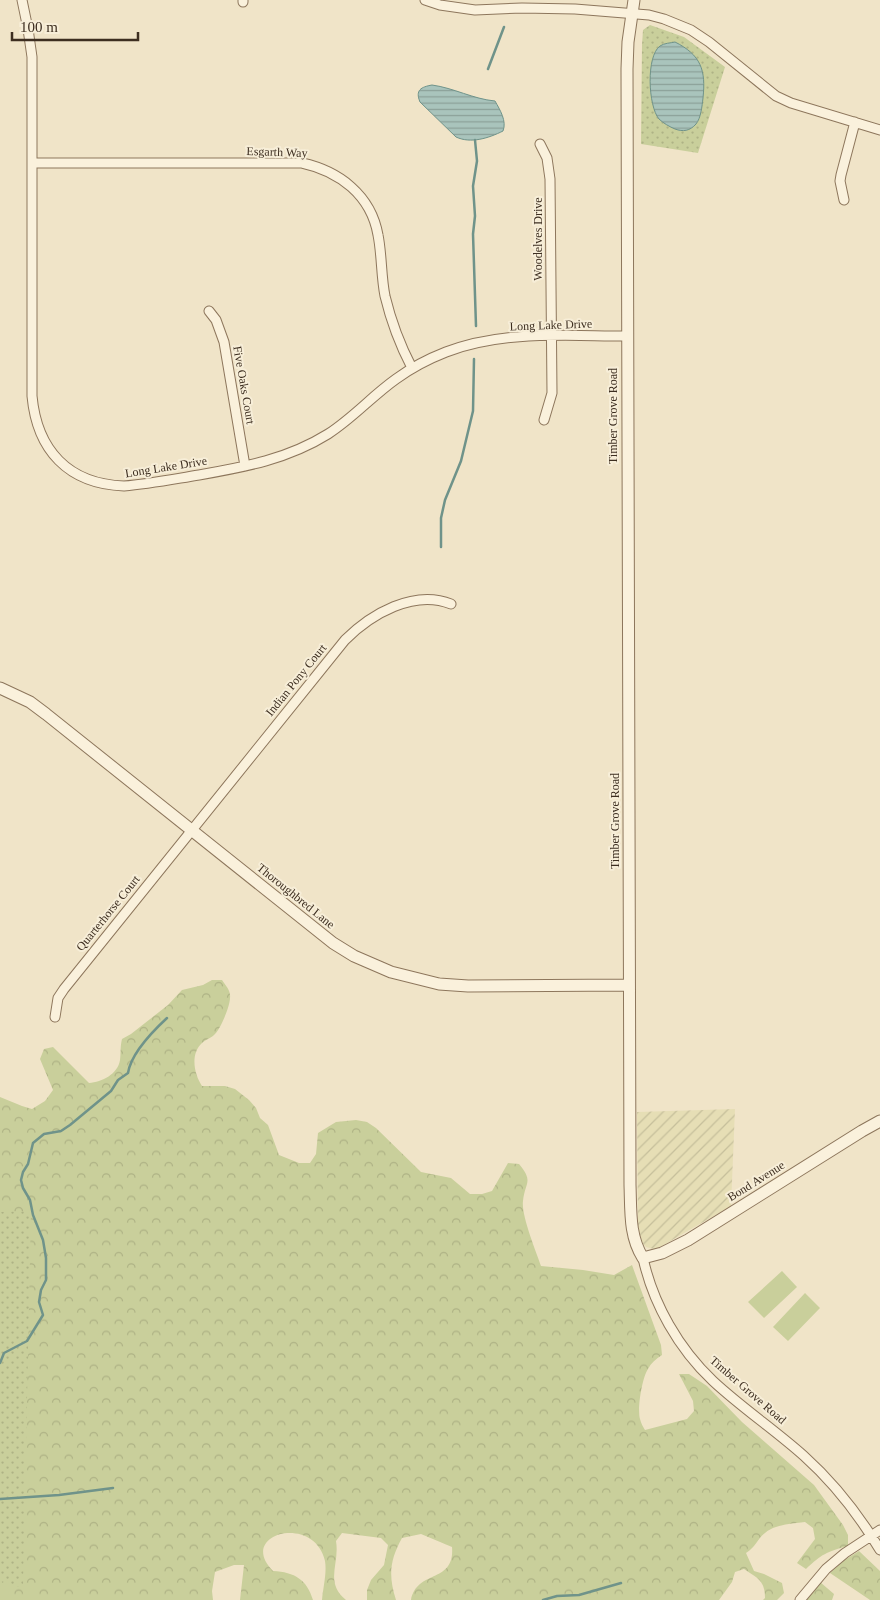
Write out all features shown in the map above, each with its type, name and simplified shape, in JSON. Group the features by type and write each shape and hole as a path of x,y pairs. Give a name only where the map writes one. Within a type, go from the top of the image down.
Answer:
{"street":[{"name":"Long Lake Drive","path":"22,0 32,57 32,396 36,422 46,445 67,468 79,476 110,486 139,485 245,466 282,457 318,440 341,425 382,390 412,368 447,352 477,343 507,338 626,336"},
{"path":"425,0 440,5 475,10 522,8 575,9 632,13 664,19 691,30 709,42 776,96 791,103 880,130"},
{"name":"Timber Grove Road","path":"634,0 627,69 626,336 629,985 631,1207 634,1238 643,1258 658,1306 698,1365 714,1382 790,1444 827,1478 848,1502 880,1550"},
{"path":"844,200 840,182 855,122"},
{"name":"Woodelves Drive","path":"540,144 547,158 550,179 552,393 544,420"},
{"name":"Esgarth Way","path":"32,163 302,164 328,171 352,187 365,203 375,222 380,246 381,274 389,313 402,349 412,368"},
{"name":"Five Oaks Court","path":"209,311 218,325 224,342 245,466"},
{"name":"Indian Pony Court","path":"192,830 328,660 354,631 373,617 396,606 433,599 451,604"},
{"name":"Thoroughbred Lane","path":"0,688 30,702 46,714 333,943 354,956 391,972 426,982 448,985 629,985"},
{"name":"Quarterhorse Court","path":"55,1017 58,998 64,989 192,830"},
{"name":"Bond Avenue","path":"643,1258 662,1253 688,1240 880,1121"},
{"path":"800,1600 826,1569 880,1530"}],"shaded area":[{"path":"735,1109 731,1206 660,1247 654,1249 646,1247 638,1230 637,1112"}],"green space":[{"path":"650,25 684,37 725,67 698,153 641,144 643,30"},
{"path":"212,980 222,980 229,991 230,1002 225,1017 217,1031 198,1048 194,1064 197,1076 202,1086 225,1086 235,1089 249,1100 256,1108 260,1118 268,1125 279,1155 299,1163 310,1163 316,1154 318,1133 336,1122 356,1120 367,1122 376,1128 421,1172 451,1178 470,1194 482,1194 492,1191 508,1163 519,1164 524,1170 527,1179 523,1201 524,1215 541,1266 614,1275 632,1265 661,1345 662,1355 649,1367 642,1386 639,1414 645,1430 687,1419 694,1411 693,1401 679,1374 689,1374 707,1386 742,1422 814,1485 843,1525 848,1535 848,1546 825,1554 806,1569 797,1563 815,1539 813,1528 805,1522 779,1526 765,1533 746,1553 754,1571 782,1583 784,1593 777,1600 763,1600 765,1592 762,1583 744,1569 735,1572 732,1582 719,1600 411,1600 420,1584 442,1572 448,1567 451,1559 452,1547 421,1534 402,1538 395,1553 391,1575 396,1600 367,1600 367,1590 371,1580 384,1565 388,1545 381,1538 342,1533 336,1541 334,1579 339,1593 346,1600 322,1600 325,1561 318,1546 307,1537 294,1533 281,1534 270,1539 264,1547 264,1558 273,1571 294,1575 304,1582 313,1600 240,1600 244,1565 234,1565 215,1572 212,1591 213,1600 0,1600 0,1097 32,1109 45,1101 53,1090 40,1059 44,1049 53,1047 89,1083 104,1079 113,1073 119,1065 122,1039 168,1005 182,990 203,985"},
{"path":"31,1211 23,1588 0,1581 0,1212"},
{"path":"782,1271 797,1287 764,1318 748,1302"},
{"path":"805,1293 820,1308 788,1341 773,1327"},
{"path":"859,1551 880,1571 880,1600 870,1600 830,1573 843,1561"},
{"path":"820,1582 834,1594 832,1600 806,1600"}],"water":[{"path":"675,42 691,52 696,58 700,64 704,79 699,119 694,126 684,131 673,128 659,119 655,113 651,93 651,70 655,51 662,45"},
{"path":"432,85 495,101 504,119 503,131 492,136 474,140 456,137 420,102 418,95 420,90"}],"waterway":[{"path":"488,69 504,27"},
{"path":"475,140 477,161 473,186 475,216 473,234 476,326"},
{"path":"441,547 441,518 445,500 461,461 473,411 474,359"},
{"path":"0,1363 4,1353 27,1341 43,1315 39,1302 41,1290 46,1280 46,1258 43,1240 33,1215 30,1200 21,1180 28,1164 33,1143 44,1134 61,1131 111,1091 118,1080 128,1073 133,1058 143,1043 167,1018"},
{"path":"0,1499 59,1495 113,1488"},
{"path":"543,1600 557,1596 579,1595 621,1583"}]}
